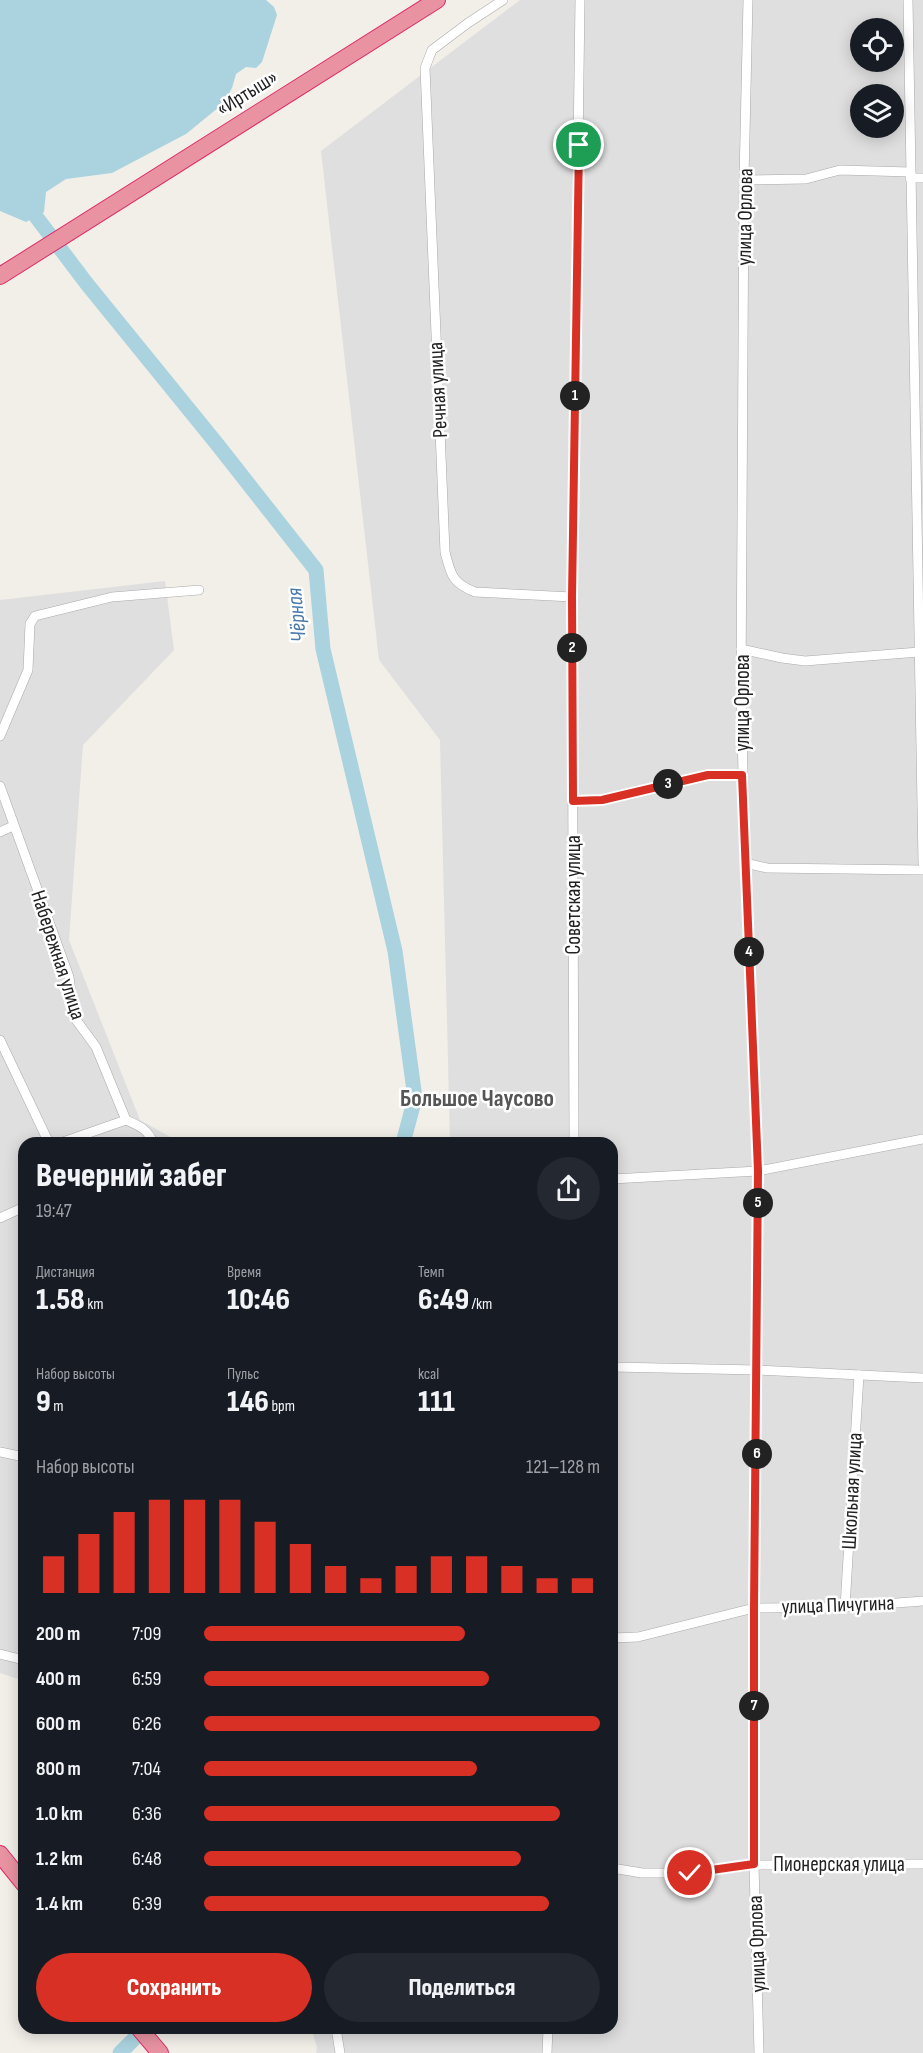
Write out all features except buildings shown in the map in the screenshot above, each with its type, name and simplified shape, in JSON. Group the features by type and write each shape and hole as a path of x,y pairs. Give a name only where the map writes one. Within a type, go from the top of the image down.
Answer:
{"highway":[{"name":"«Иртыш»","path":"0,276 437,0"},
{"path":"0,1854 18,1876"},
{"path":"144,2034 160,2053"}],"street":[{"name":"Речная улица","path":"502,0 461,27 432,50 427,59 424,77 445,552 451,575 460,586 475,592 572,597"},
{"name":"Советская улица","path":"574,1137 572,597 580,0"},
{"name":"улица Орлова","path":"748,0 744,180 741,649 742,775 758,1171 754,1864 759,2053"},
{"path":"908,0 923,863"},
{"path":"744,180 806,179 840,170 923,178"},
{"path":"0,735 28,670 30,624 35,616 112,597 199,590"},
{"path":"741,649 805,661 919,652"},
{"path":"573,801 602,800 708,775 742,775"},
{"name":"Набережная улица","path":"0,786 69,977 74,1017 96,1047 126,1120"},
{"path":"0,832 13,826"},
{"path":"745,863 767,868 923,870"},
{"path":"0,1040 46,1137"},
{"path":"77,1137 126,1120 140,1126 151,1137"},
{"path":"618,1179 758,1171 923,1140"},
{"path":"0,1218 18,1210"},
{"path":"618,1367 758,1370 923,1378"},
{"name":"Школьная улица","path":"845,1607 859,1375"},
{"path":"0,1452 18,1456"},
{"name":"улица Пичугина","path":"618,1638 638,1637 754,1608 845,1607 923,1601"},
{"path":"0,1654 18,1658"},
{"name":"Пионерская улица","path":"618,1869 642,1873 690,1873 754,1864 923,1864"},
{"path":"337,2034 340,2053"},
{"path":"547,2053 548,2034"}],"shaded area":[{"path":"520,0 923,0 923,2053 316,2053 317,2047 313,2034 618,2034 618,1137 450,1137 440,740 379,660 321,151"},
{"path":"165,581 174,650 83,745 69,940 140,1120 170,1137 18,1137 18,1679 0,1673 0,600"}],"water":[{"path":"0,0 266,0 274,7 277,15 262,62 256,68 246,67 236,74 224,103 186,134 112,173 66,179 46,192 44,212 26,222 0,211"}],"waterway":[{"name":"Чёрная","path":"0,184 28,206 87,284 316,570 323,649 395,951 415,1098 405,1137"},
{"name":"Чёрная","path":"120,2053 139,2034"}],"district":[{"name":"Большое Чаусово","path":"477,1098"}],"route":[{"path":"579,145 572,597 573,801 602,800 708,775 742,775 758,1171 754,1864 690,1873"}]}
